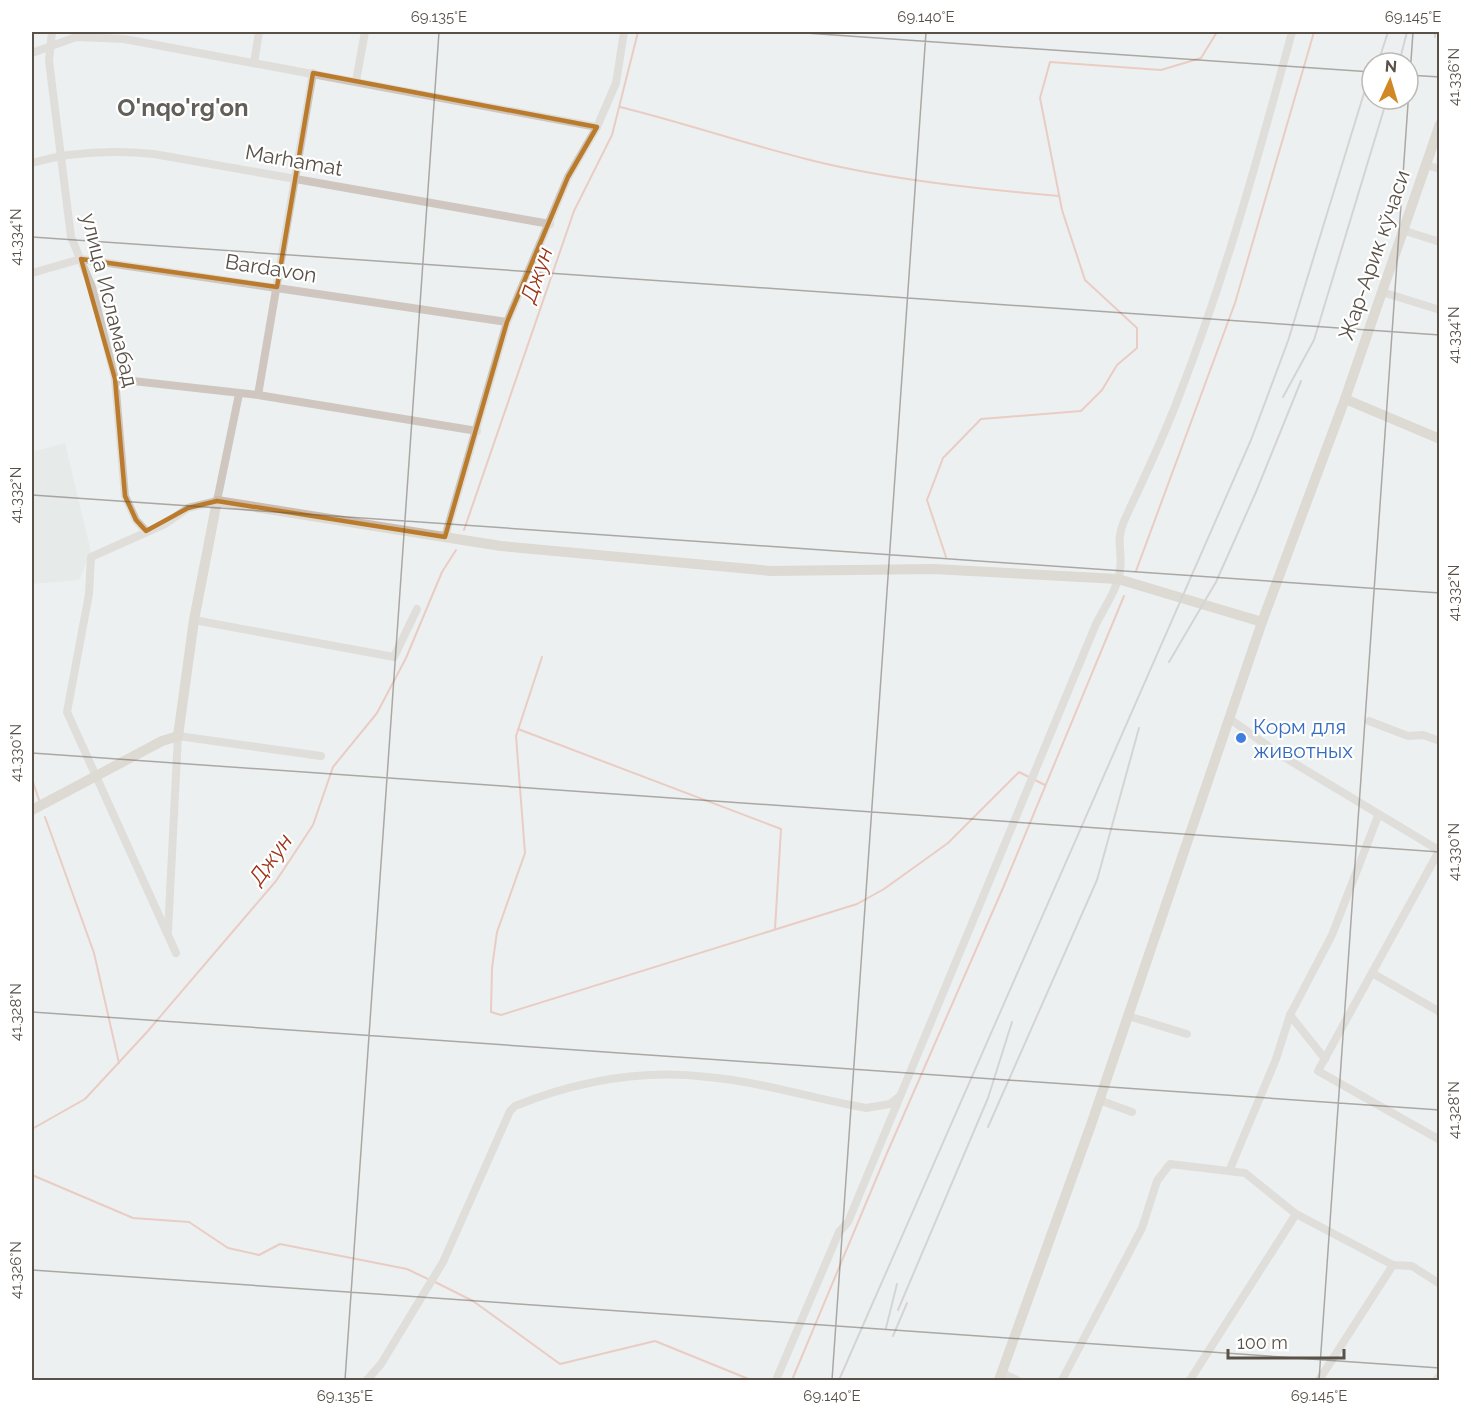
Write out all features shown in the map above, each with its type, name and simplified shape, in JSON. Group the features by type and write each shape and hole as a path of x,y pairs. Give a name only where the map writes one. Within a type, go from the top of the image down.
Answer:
{"main road":[{"name":"Жар-Арик кўчаси","path":"1001,1377 1099,1100 1262,622 1346,399 1440,124"},
{"path":"1346,399 1440,439"},
{"path":"32,810 162,741 178,735 194,620 217,501 501,546 771,571 933,569 1118,579 1262,622"}],"street":[{"name":"улица Исламабад","path":"52,32 49,61 71,237 92,287 115,379 125,496 136,520 146,531"},
{"path":"254,63 259,32"},
{"path":"356,81 365,32"},
{"path":"444,537 477,431 507,322 568,177 597,127 616,83 624,32"},
{"path":"776,1380 839,1232 848,1222 1032,778 1118,579 1121,569 1118,548 1121,531 1140,492 1180,395 1219,284 1292,32"},
{"path":"32,53 76,37 124,39 597,127"},
{"path":"258,395 293,177 313,73"},
{"name":"Marhamat","path":"32,163 61,154 118,150 293,177 550,224"},
{"path":"1426,165 1440,169"},
{"path":"1402,230 1440,242"},
{"name":"Bardavon","path":"32,273 81,259 277,286 507,322"},
{"path":"1382,292 1440,310"},
{"path":"115,379 258,395 477,431"},
{"path":"176,953 67,712 89,594 91,557 165,524 188,508 217,501 239,394"},
{"path":"194,620 394,657 417,609"},
{"path":"1230,719 1279,754 1439,851 1318,1071 1440,1140"},
{"path":"1369,721 1407,736 1423,735 1440,741"},
{"path":"168,936 178,735 321,756"},
{"path":"1230,1169 1276,1059 1290,1015 1332,935 1378,816"},
{"path":"1372,973 1440,1012"},
{"path":"1290,1015 1325,1059"},
{"path":"1128,1016 1187,1034"},
{"path":"367,1380 381,1364 443,1262 510,1111 515,1106 590,1080 644,1075 708,1077 892,1115"},
{"path":"866,1108 890,1104 900,1096"},
{"path":"1099,1100 1132,1112"},
{"path":"1062,1380 1142,1228 1157,1181 1170,1164 1230,1169 1245,1173 1296,1214 1393,1265 1412,1266 1440,1284"},
{"path":"1190,1380 1296,1214"},
{"path":"1319,1380 1393,1265"},
{"path":"1436,1380 1440,1375"},
{"path":"1001,1377 1017,1380"}],"highlighted area":[{"path":"313,73 597,127 568,177 507,322 445,537 217,501 188,508 146,531 136,520 125,496 115,379 81,259 277,287"}],"shaded area":[{"path":"65,443 91,552 79,580 32,584 32,452"}],"waterway":[{"name":"Джун","path":"464,530 574,211 612,135 638,32"},
{"path":"946,557 927,500 943,458 981,419 1081,411 1102,390 1117,365 1137,348 1137,328 1085,280 1062,210 1040,98 1050,62 1161,70 1201,58 1217,32"},
{"path":"1136,571 1235,303 1314,32"},
{"path":"620,107 844,168 936,183 1059,196"},
{"name":"Джун","path":"32,1129 85,1099 147,1032 276,881 313,825 333,767 377,713 406,658 442,572 456,550"},
{"path":"792,1380 887,1153 1003,888 1124,596"},
{"path":"542,657 516,736 525,853 497,932 492,968 491,1012 501,1015 857,904 884,889 948,843 1019,772 1029,777"},
{"path":"518,729 781,829 775,929"},
{"path":"32,779 39,800"},
{"path":"1035,780 1045,785"},
{"path":"45,817 94,953 119,1063"},
{"path":"32,1175 133,1218 189,1222 228,1248 259,1255 280,1244 407,1269 430,1280"},
{"path":"435,1282 473,1301 560,1364 655,1341 751,1380"}],"railway":[{"path":"1382,51 1388,32"},
{"path":"1402,51 1407,32"},
{"path":"1435,32 1435,37"},
{"path":"839,1380 1251,440 1288,341 1360,106"},
{"path":"1283,397 1314,340 1383,111"},
{"path":"1169,662 1216,582 1301,381"},
{"path":"988,1127 1097,880 1139,728"},
{"path":"898,1310 988,1098 1012,1022"},
{"path":"886,1328 897,1284"},
{"path":"893,1336 907,1303"}],"place":[{"name":"Корм для животных","path":"1241,738"}],"district":[{"name":"O'nqo'rg'on","path":"183,107"}]}
